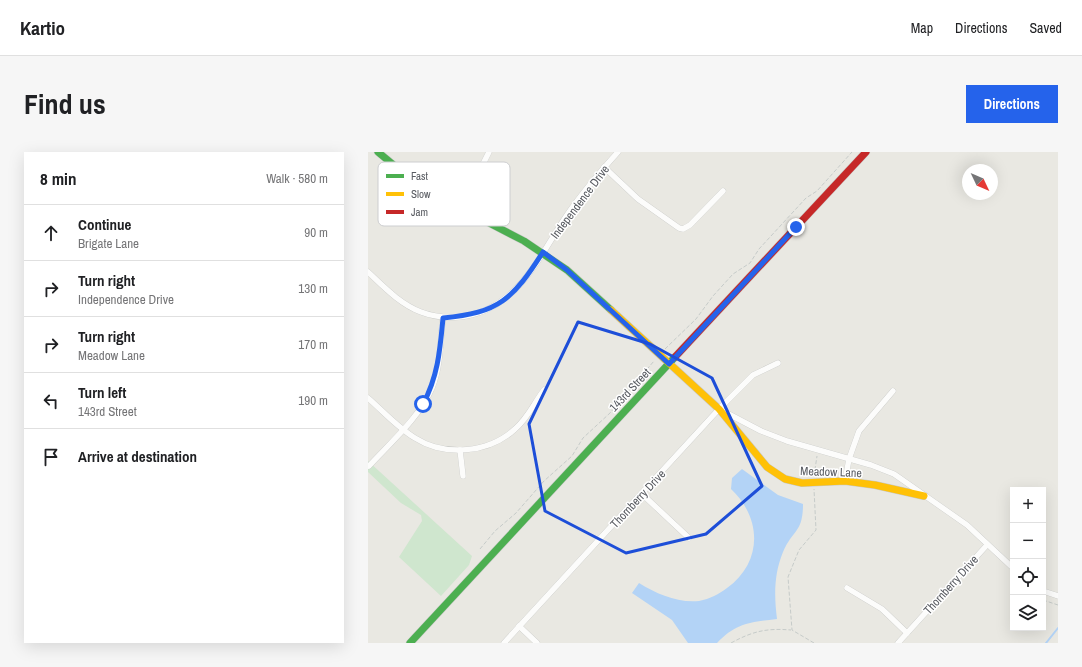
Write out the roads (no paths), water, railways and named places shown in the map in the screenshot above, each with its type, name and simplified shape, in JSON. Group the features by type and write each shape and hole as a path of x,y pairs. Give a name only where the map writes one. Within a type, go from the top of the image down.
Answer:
{"street":[{"name":"Meadow Lane","path":"378,152 390,162"},
{"path":"484,162 489,152"},
{"name":"Independence Drive","path":"368,272 398,300 420,312 443,318 470,316 493,308 513,294 525,279 568,214 604,167 618,152"},
{"name":"143rd Street","path":"410,643 866,152"},
{"path":"604,167 638,199 679,228 683,229 690,225 724,191"},
{"name":"Meadow Lane","path":"495,226 543,252 567,270 719,409 767,467 785,479 802,483 845,481 875,485 924,496"},
{"path":"369,466 423,404 432,388 437,371 443,318"},
{"name":"Thornberry Drive","path":"504,643 719,409 753,375 778,363"},
{"path":"368,398 402,429 415,438 429,445 444,449 460,450 480,448 515,430 528,415 544,390"},
{"path":"845,481 849,459 859,431 893,391"},
{"name":"Meadow Lane","path":"719,409 786,442 871,465 894,474 967,525 1010,565"},
{"path":"460,450 463,476"},
{"path":"642,494 689,538"},
{"name":"Thornberry Drive","path":"898,643 987,545"},
{"path":"847,588 882,610 907,633"},
{"path":"1046,592 1058,596"},
{"path":"519,626 537,643"}],"water":[{"path":"742,469 778,495 803,504 803,513 799,526 783,552 778,568 775,593 777,619 759,621 737,627 717,643 688,643 672,620 632,593 639,583 668,597 683,601 699,601 718,594 739,577 747,566 752,553 754,540 753,526 749,513 731,489 732,478"}],"waterway":[{"path":"1046,643 1058,628"}]}
